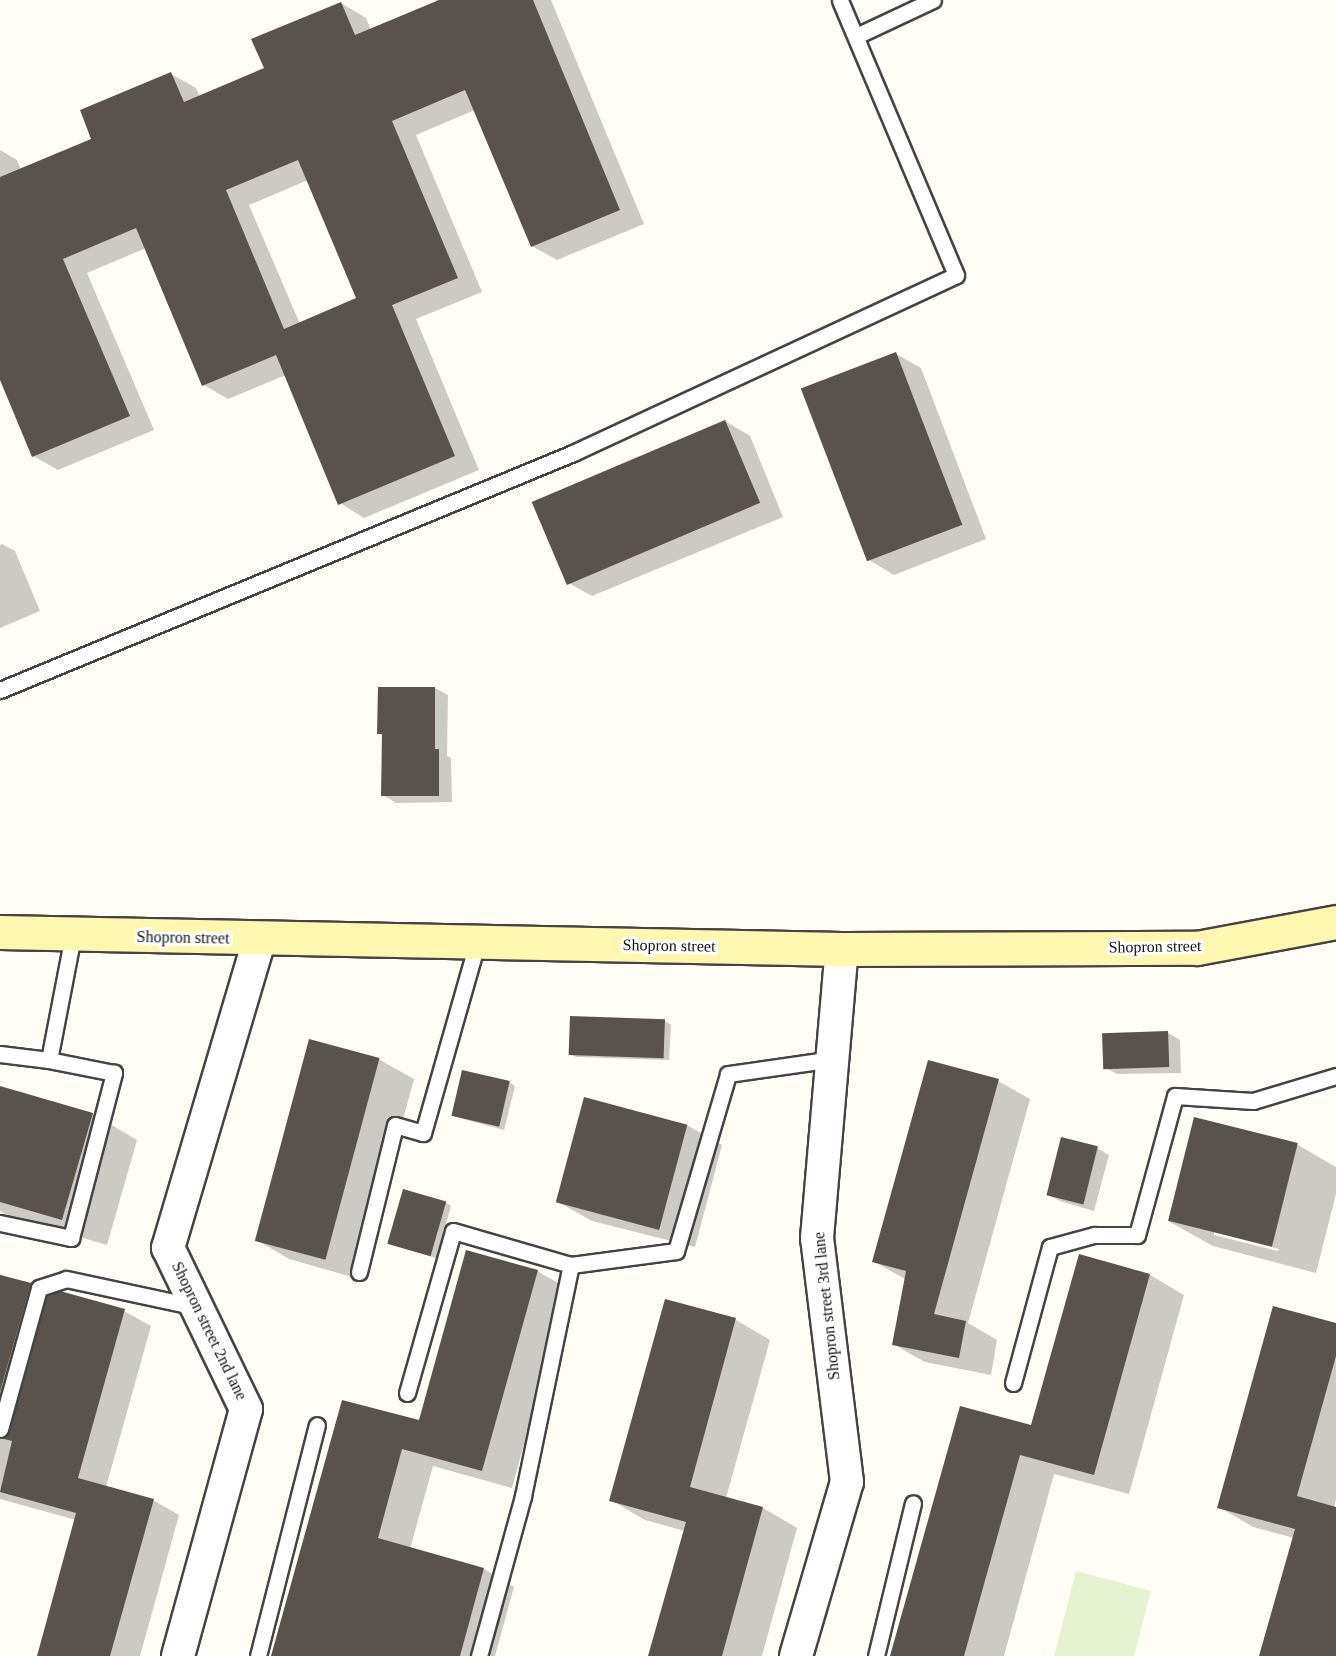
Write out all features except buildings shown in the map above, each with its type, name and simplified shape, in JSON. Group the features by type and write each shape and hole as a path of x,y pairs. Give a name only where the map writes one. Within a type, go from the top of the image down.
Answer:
{"main road":[{"name":"Shopron street","path":"0,932 259,940 842,949 1197,948 1336,922"}],"street":[{"name":"Shopron street 2nd lane","path":"178,1656 246,1409 168,1248 259,940"},
{"name":"Shopron street 3rd lane","path":"796,1656 848,1482 817,1238 842,949"}],"lane":[{"path":"0,690 573,453 956,275 840,0"},
{"path":"855,36 933,0"},
{"path":"49,1060 73,935"},
{"path":"359,1272 395,1125 423,1133 477,943"},
{"path":"0,1054 114,1072 71,1238 0,1223"},
{"path":"407,1393 453,1231 571,1265 676,1251 728,1074 833,1059"},
{"path":"1013,1383 1050,1247 1094,1235 1137,1235 1174,1096 1253,1101 1336,1076"},
{"path":"479,1656 523,1496 571,1265"},
{"path":"0,1429 39,1288 66,1279 197,1307"},
{"path":"258,1656 316,1425"},
{"path":"876,1656 913,1503"}],"green space":[{"path":"1076,1571 1151,1591 1134,1656 1054,1656"}]}
